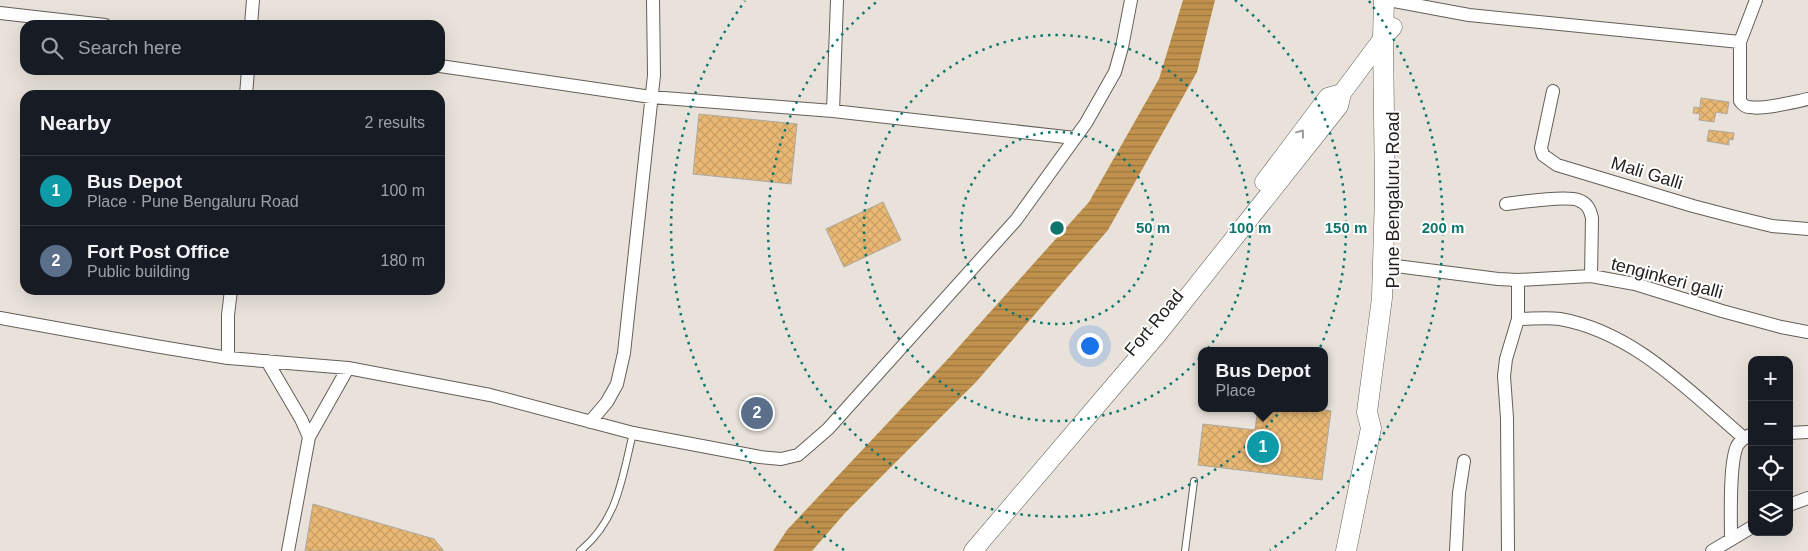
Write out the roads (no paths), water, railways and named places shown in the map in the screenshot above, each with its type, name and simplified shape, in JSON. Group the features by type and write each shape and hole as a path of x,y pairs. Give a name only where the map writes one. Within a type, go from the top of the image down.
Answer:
{"main road":[{"path":"1346,551 1371,428 1367,412 1382,298 1388,32 1391,0"},
{"name":"Fort Road","path":"973,551 1158,334 1339,106 1342,93 1388,32"},
{"name":"Pune Bengaluru Road","path":"1371,428 1380,414 1396,266 1388,32"},
{"name":"Fort Road","path":"961,551 1183,288 1328,97 1342,93"}],"street":[{"path":"251,20 253,0"},
{"path":"590,422 607,402 617,384 624,353 654,75 653,0"},
{"path":"833,111 837,0"},
{"path":"0,318 228,358 348,368 490,395 633,433 760,457 781,459 798,455 828,429 1016,220 1086,123 1115,72 1131,0"},
{"path":"1391,0 1469,15 1740,42"},
{"path":"1756,0 1740,42 1740,101 1744,106 1750,108 1788,103 1808,98"},
{"path":"0,13 61,20"},
{"path":"445,67 651,97 833,111 1075,138"},
{"path":"246,90 248,75"},
{"name":"Mali Galli","path":"1553,91 1542,148 1543,155 1557,166 1744,219 1772,226 1808,229"},
{"path":"1506,204 1566,199 1577,199 1585,203 1590,210 1592,218 1591,276"},
{"name":"tenginkeri galli","path":"1396,266 1498,279 1518,280 1591,276 1635,284 1722,311 1781,327 1808,332"},
{"path":"1508,551 1507,418 1504,376 1506,358 1518,319 1518,280"},
{"path":"228,358 228,316 230,295"},
{"path":"1518,319 1558,319 1590,326 1627,343 1657,364 1748,436 1738,444 1734,457 1731,539"},
{"path":"267,361 301,419 309,437"},
{"path":"288,551 309,437 348,368"},
{"path":"1793,433 1808,432"},
{"path":"1456,551 1459,493 1464,461"},
{"path":"1793,504 1808,498"},
{"path":"1712,551 1748,529"}],"lane":[{"path":"580,551 590,543 609,518 618,495 633,433"},
{"path":"1185,551 1194,481"}],"place":[{"name":"Fort Post Office","path":"757,413"},
{"name":"Bus Depot","path":"1263,447"}]}
